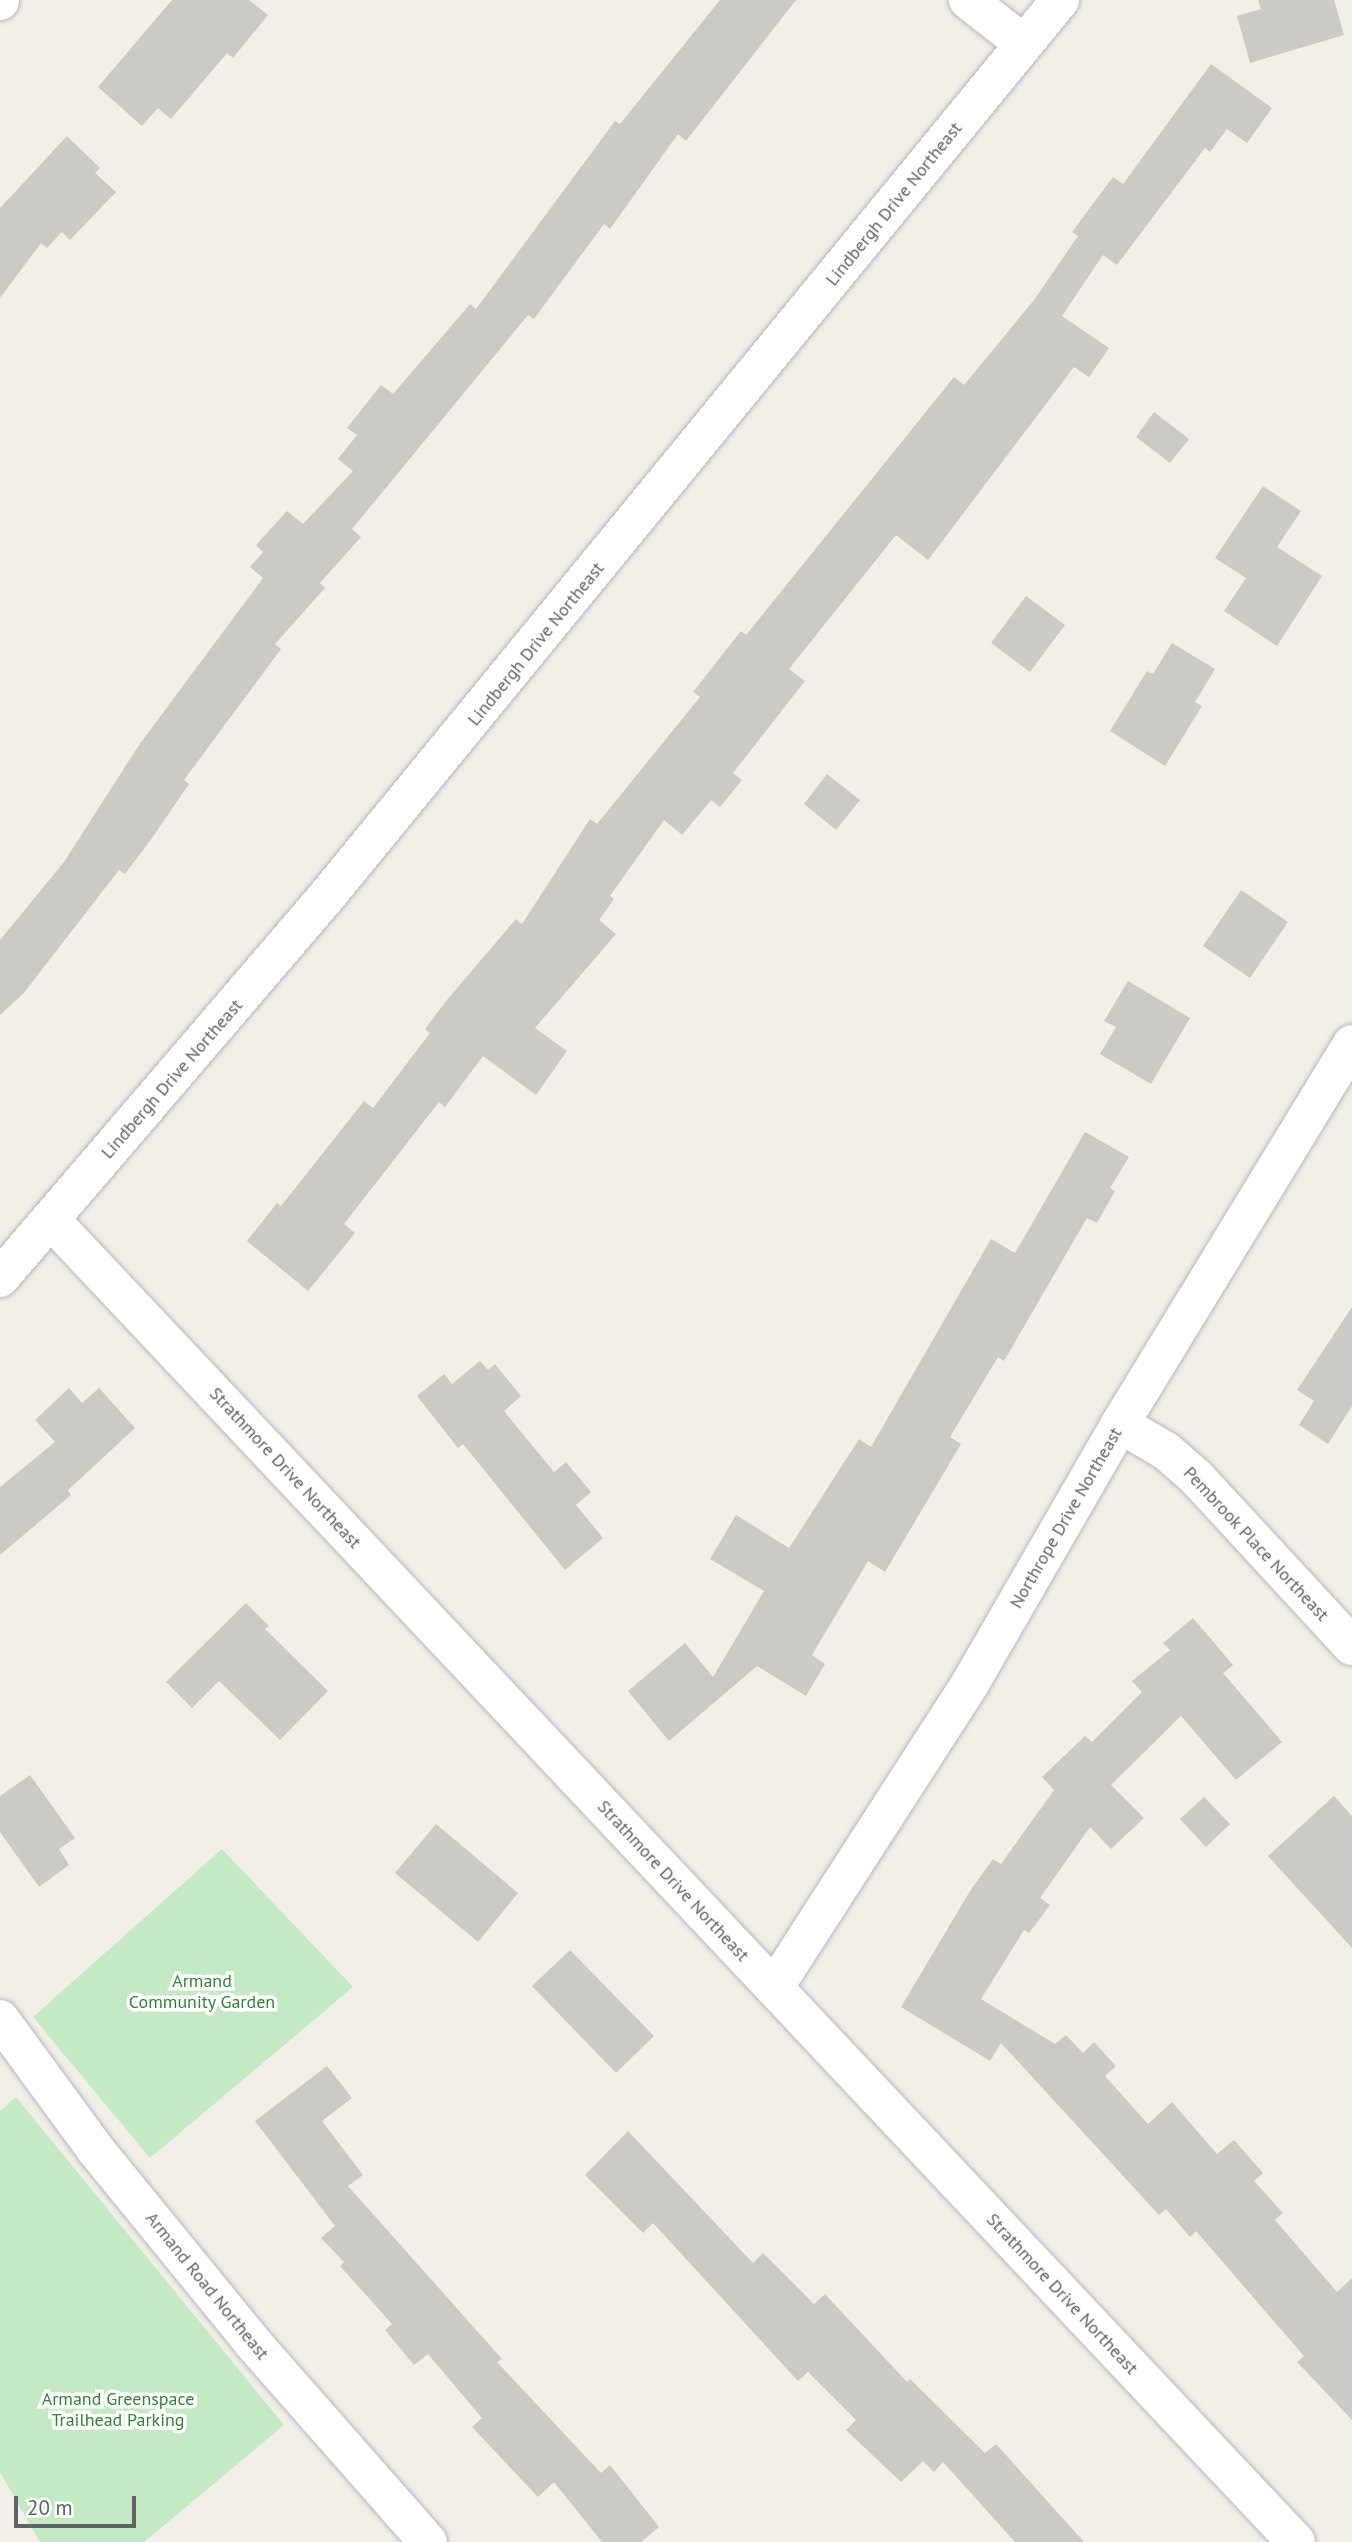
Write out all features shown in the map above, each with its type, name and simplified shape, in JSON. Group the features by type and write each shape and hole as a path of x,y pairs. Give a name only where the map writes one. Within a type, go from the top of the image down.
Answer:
{"street":[{"path":"968,0 1024,44"},
{"name":"Lindbergh Drive Northeast","path":"0,1278 487,703 1060,0"},
{"name":"Northrope Drive Northeast","path":"774,1988 971,1682 1120,1424 1352,1044"},
{"name":"Strathmore Drive Northeast","path":"51,1220 1296,2542"},
{"name":"Pembrook Place Northeast","path":"1120,1424 1166,1451 1196,1478 1352,1646"},
{"name":"Armand Road Northeast","path":"0,2019 95,2148 244,2332 428,2542"}],"green space":[{"name":"Armand Community Garden","path":"222,1849 353,1987 150,2158 33,2017"},
{"name":"Armand Greenspace Trailhead Parking","path":"16,2097 284,2425 144,2542 40,2542 0,2472 0,2111"}],"building":[{"path":"172,0 249,0 268,15 233,58 227,53 171,119 158,108 142,126 98,87"},
{"path":"720,0 796,0 686,141 678,134 610,229 604,224 534,319 528,315 352,529 361,537 320,583 325,588 275,644 281,649 184,780 189,784 152,838 125,874 119,870 23,994 0,1015 0,940 64,862 139,745 263,578 250,567 263,552 256,545 287,511 303,524 353,471 338,459 357,435 347,428 381,385 393,394 470,304 476,309 615,121 620,124"},
{"path":"1258,0 1334,0 1344,35 1250,63 1237,16 1261,9"},
{"path":"1211,64 1272,108 1247,143 1227,129 1210,152 1205,148 1117,265 1103,255 1062,316 1109,348 1089,377 1074,367 928,560 896,535 789,669 805,681 733,773 742,780 720,807 711,800 682,835 664,820 610,896 614,899 599,920 616,934 535,1028 567,1051 536,1095 483,1056 445,1107 439,1102 344,1224 355,1233 308,1291 247,1241 277,1203 281,1206 364,1101 373,1108 430,1033 425,1029 446,1001 516,919 522,924 590,819 597,824 700,697 693,692 741,631 746,635 954,377 964,385 1034,300 1078,236 1072,232 1113,177 1123,184"},
{"path":"67,136 100,168 95,173 116,192 70,240 62,232 47,248 41,243 0,298 0,208"},
{"path":"1154,412 1189,439 1170,463 1136,437"},
{"path":"1263,486 1301,511 1277,547 1322,576 1277,646 1224,611 1246,578 1215,558"},
{"path":"1026,596 1065,625 1030,672 991,643"},
{"path":"1172,643 1215,669 1195,702 1202,706 1165,766 1110,731 1147,671 1153,674"},
{"path":"827,774 860,800 836,830 804,804"},
{"path":"1241,890 1288,922 1250,978 1203,946"},
{"path":"1128,981 1190,1018 1151,1084 1100,1054 1116,1027 1104,1021"},
{"path":"1085,1132 1129,1157 1110,1188 1115,1191 1097,1223 1087,1218 1004,1361 998,1357 950,1437 961,1444 885,1572 868,1561 812,1655 825,1664 806,1696 757,1666 669,1741 628,1691 685,1643 713,1677 764,1591 710,1559 736,1515 789,1548 859,1439 871,1447 991,1239 1015,1253"},
{"path":"1352,1307 1352,1406 1328,1444 1299,1425 1314,1401 1297,1390"},
{"path":"480,1361 488,1370 495,1364 521,1396 504,1411 554,1472 566,1462 591,1492 576,1505 603,1538 565,1570 463,1444 458,1448 417,1396 444,1374 452,1384"},
{"path":"69,1388 82,1403 99,1388 135,1428 68,1490 71,1495 0,1555 0,1487 55,1442 35,1420"},
{"path":"246,1603 269,1626 265,1629 328,1691 280,1740 219,1681 192,1708 166,1682"},
{"path":"1193,1618 1233,1665 1223,1673 1282,1742 1236,1780 1181,1716 1111,1785 1144,1818 1111,1849 1090,1827 1040,1898 1050,1905 1029,1933 1024,1930 981,1999 1055,2044 1066,2035 1083,2053 1094,2042 1116,2066 1105,2076 1148,2124 1172,2102 1217,2154 1234,2140 1263,2173 1254,2181 1283,2213 1275,2220 1337,2292 1352,2278 1352,2420 1297,2362 1304,2356 1196,2231 1190,2237 1166,2209 1159,2215 1001,2043 990,2061 901,2007 970,1891 993,1859 1001,1864 1054,1790 1042,1777 1085,1736 1092,1742 1142,1692 1132,1681 1170,1650 1163,1643"},
{"path":"30,1775 75,1838 59,1849 69,1865 39,1887 0,1832 0,1796"},
{"path":"1334,1796 1352,1816 1352,1948 1268,1856"},
{"path":"1204,1797 1230,1824 1206,1847 1180,1819"},
{"path":"436,1824 518,1893 478,1942 395,1873"},
{"path":"570,1950 654,2036 616,2073 532,1986"},
{"path":"327,2066 352,2098 322,2121 363,2175 348,2186 502,2359 497,2362 601,2473 610,2465 659,2527 641,2542 602,2542 554,2482 538,2497 472,2427 482,2418 428,2354 414,2365 385,2330 392,2324 340,2266 344,2262 321,2238 335,2226 255,2121"},
{"path":"628,2131 753,2263 763,2253 814,2304 825,2294 907,2382 910,2379 985,2453 996,2444 1084,2542 1015,2542 943,2462 934,2472 923,2461 901,2482 846,2430 856,2420 808,2372 798,2381 653,2223 643,2233 585,2175"}]}
